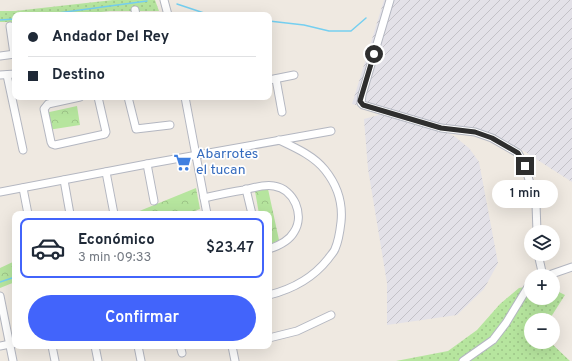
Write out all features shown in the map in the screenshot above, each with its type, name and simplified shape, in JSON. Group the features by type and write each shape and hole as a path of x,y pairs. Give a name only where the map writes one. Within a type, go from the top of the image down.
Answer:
{"street":[{"path":"164,0 167,12"},
{"path":"390,0 360,101 363,105 441,128 475,132 492,138 518,153 525,166 536,204 537,225"},
{"path":"10,26 12,40"},
{"path":"0,56 12,54"},
{"path":"8,75 12,95"},
{"path":"282,112 272,79 294,75"},
{"path":"13,100 23,150"},
{"path":"61,100 48,104 44,108 51,142 55,145 105,134 106,132 99,100"},
{"path":"129,100 136,129 170,124"},
{"path":"186,100 206,211"},
{"path":"0,192 331,131"},
{"path":"272,294 289,289 303,282 321,268 335,249 339,236 342,212 339,194 331,178 324,169 309,155 279,140"},
{"path":"147,164 154,202"},
{"path":"106,172 113,211"},
{"path":"64,180 69,211"},
{"path":"204,198 262,185 276,186 289,193 297,205 299,219 294,232 285,242 272,248"},
{"path":"23,188 27,211"},
{"path":"246,189 251,211"},
{"path":"560,271 572,267"},
{"path":"463,361 493,340 506,323 524,293"},
{"path":"0,296 12,344 0,346"},
{"path":"272,337 298,331 331,315"},
{"path":"12,349 13,361"},
{"path":"53,349 55,361"},
{"path":"96,349 98,361"},
{"path":"139,349 141,361"},
{"path":"233,349 235,361"}],"shaded area":[{"path":"384,0 572,0 572,182 519,148 479,134 352,104"},
{"path":"386,113 412,119 454,136 469,148 479,162 498,263 484,289 457,315 387,325 387,283 368,169 364,119"}],"green space":[{"path":"113,0 155,0 159,11 12,12 12,22 0,22 0,11 15,11"},
{"path":"77,106 80,125 48,130 45,113"},
{"path":"196,188 200,209 195,211 139,211"},
{"path":"268,189 279,240 272,244 272,211 258,211 255,191"},
{"path":"12,262 12,283 0,288 0,268"},
{"path":"524,287 524,305 559,305 553,313 524,313 524,349 557,349 570,361 396,361 448,351 477,330 500,304 519,288"},
{"path":"560,292 565,295 560,303"}],"waterway":[{"path":"65,12 147,1"},
{"path":"177,4 201,12"},
{"path":"272,21 304,25 329,31 351,31 366,18"},
{"path":"0,20 12,19"},
{"path":"0,282 12,278"}],"place":[{"name":"Abarrotes el tucan","path":"183,162"}],"route":[{"path":"374,54 360,101 363,105 441,128 475,132 492,138 518,153 525,166"}]}
